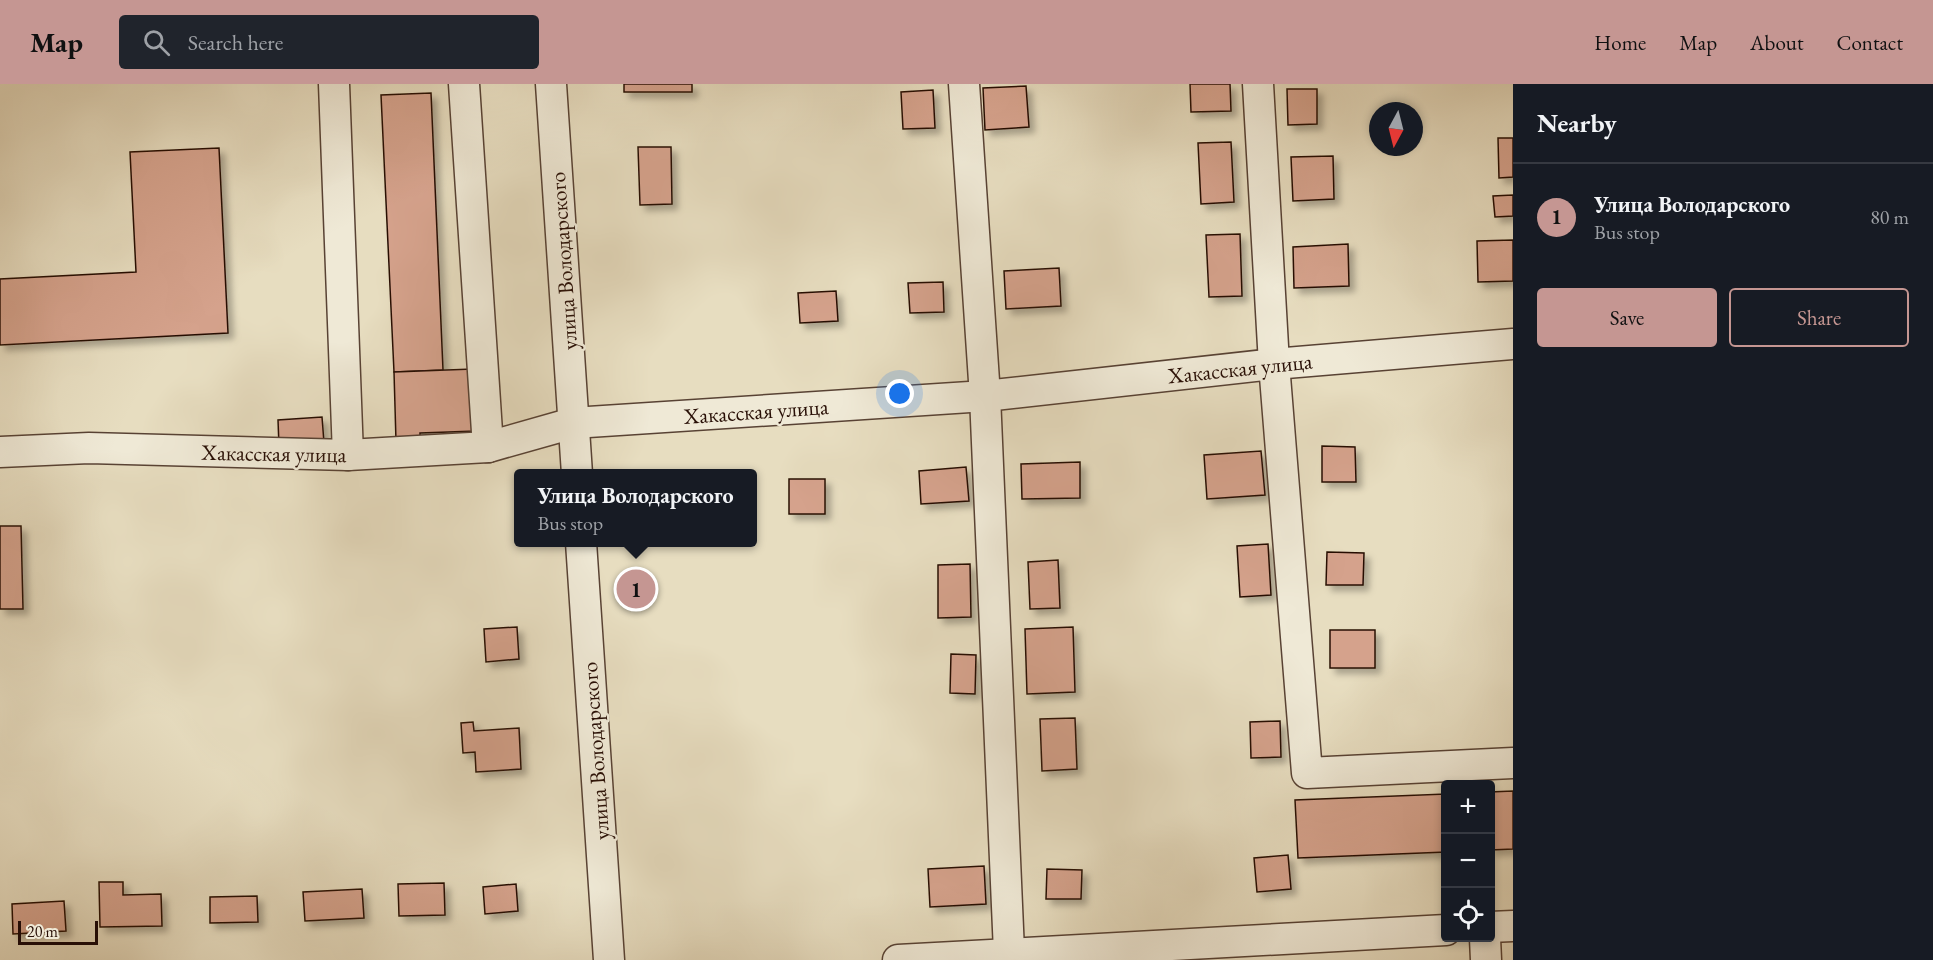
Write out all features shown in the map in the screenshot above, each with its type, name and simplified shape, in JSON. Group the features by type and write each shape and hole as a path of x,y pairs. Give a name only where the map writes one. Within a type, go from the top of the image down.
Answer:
{"street":[{"path":"334,84 348,455"},
{"path":"464,84 488,447"},
{"name":"улица Володарского","path":"551,84 577,469"},
{"path":"964,84 985,396 1010,952"},
{"path":"1258,84 1274,364 1307,773 1513,763"},
{"name":"Хакасская улица","path":"0,452 89,448 348,455 488,447 573,423 985,396 1274,364 1513,344"},
{"name":"улица Володарского","path":"581,547 609,960"},
{"path":"1495,927 1513,926"},
{"path":"898,960 1010,952 1441,930"},
{"path":"1485,942 1486,960"}],"building":[{"path":"624,84 692,84 692,92 624,92"},
{"path":"1190,84 1230,84 1231,111 1191,112"},
{"path":"1026,86 1029,127 985,130 983,88"},
{"path":"1287,89 1317,89 1317,124 1288,125"},
{"path":"933,90 935,128 903,129 901,92"},
{"path":"431,93 443,370 394,372 381,95"},
{"path":"1498,138 1513,138 1513,177 1499,178"},
{"path":"1231,142 1234,202 1201,204 1198,143"},
{"path":"638,147 671,147 672,204 640,205"},
{"path":"219,148 228,333 0,345 0,279 136,272 130,152"},
{"path":"1333,156 1334,199 1293,201 1291,157"},
{"path":"1513,195 1513,216 1495,217 1493,196"},
{"path":"1240,234 1242,296 1209,297 1206,235"},
{"path":"1513,240 1513,281 1478,282 1477,241"},
{"path":"1348,244 1349,286 1294,288 1293,247"},
{"path":"1059,268 1061,306 1006,309 1004,271"},
{"path":"943,282 944,312 910,313 908,283"},
{"path":"836,291 838,321 800,323 798,293"},
{"path":"473,369 476,431 420,433 420,440 396,441 394,372"},
{"path":"322,417 324,443 279,446 278,420"},
{"path":"1322,446 1355,447 1356,482 1322,482"},
{"path":"1261,451 1265,495 1207,499 1204,455"},
{"path":"1080,462 1080,498 1022,499 1021,464"},
{"path":"966,467 969,501 921,504 919,471"},
{"path":"789,479 825,479 825,514 789,514"},
{"path":"0,526 21,526 23,609 0,609"},
{"path":"1268,544 1271,595 1240,597 1237,546"},
{"path":"1327,552 1364,553 1363,585 1326,585"},
{"path":"1058,560 1060,608 1030,609 1028,562"},
{"path":"970,564 971,617 938,618 938,565"},
{"path":"517,627 519,659 486,662 484,629"},
{"path":"1073,627 1075,692 1027,694 1025,629"},
{"path":"1330,630 1375,630 1375,668 1330,668"},
{"path":"951,654 976,655 975,694 950,693"},
{"path":"1075,718 1077,769 1042,771 1040,719"},
{"path":"1280,721 1281,757 1251,758 1250,722"},
{"path":"473,722 474,731 519,728 521,769 476,772 475,752 463,753 461,723"},
{"path":"1513,791 1513,849 1495,850 1495,792"},
{"path":"1441,794 1441,852 1298,858 1295,800"},
{"path":"1288,855 1291,889 1257,892 1254,858"},
{"path":"984,866 986,904 930,907 928,869"},
{"path":"1047,869 1082,870 1081,899 1046,899"},
{"path":"99,882 123,882 123,895 161,894 162,926 100,927"},
{"path":"444,883 445,915 399,916 398,884"},
{"path":"516,884 518,911 485,914 483,887"},
{"path":"362,889 364,918 305,921 303,892"},
{"path":"257,896 258,922 210,923 210,897"},
{"path":"64,901 66,931 13,934 12,904"}],"place":[{"name":"Улица Володарского","path":"636,589"}]}
